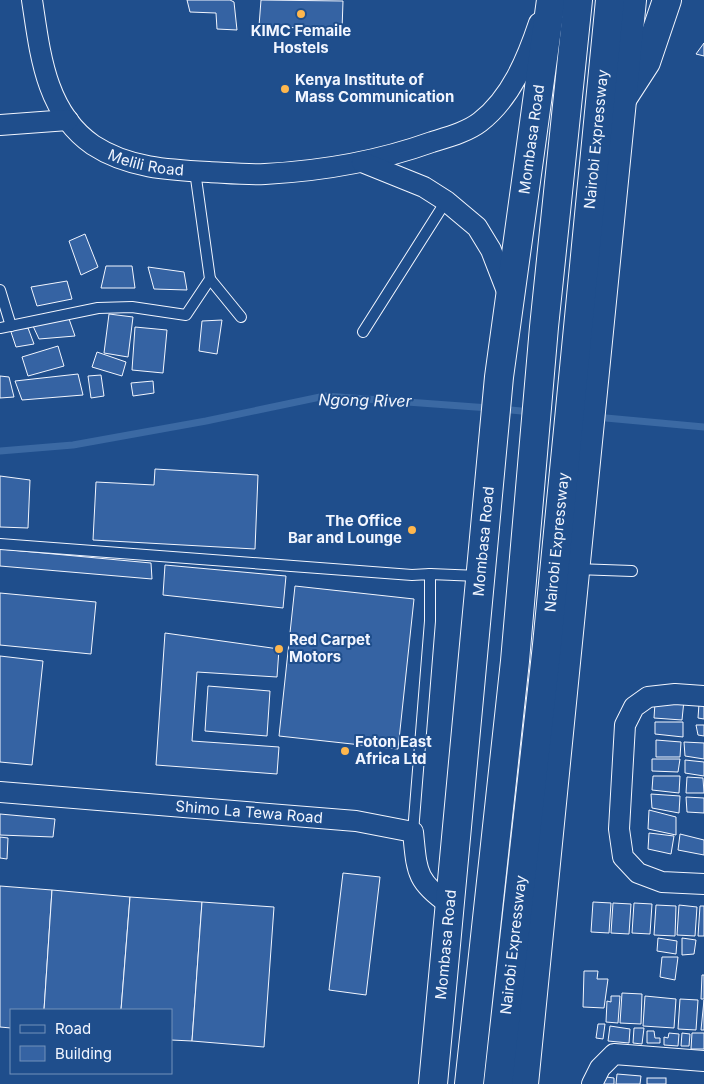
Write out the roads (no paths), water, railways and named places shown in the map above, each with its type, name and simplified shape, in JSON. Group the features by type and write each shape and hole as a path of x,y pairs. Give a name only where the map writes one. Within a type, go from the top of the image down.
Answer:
{"highway":[{"name":"Mombasa Road","path":"433,1084 499,378 552,0"},
{"name":"Nairobi Expressway","path":"469,1084 515,661 544,328 578,0"},
{"name":"Nairobi Expressway","path":"498,1084 547,645 610,0"},
{"path":"524,1084 632,0"},
{"path":"622,100 646,62 667,0"}],"street":[{"name":"Melili Road","path":"32,0 43,69 55,100 68,120 92,144 120,159 153,169 265,174 362,162 417,147 459,133 479,123 497,108 510,89 530,50 547,0"},
{"path":"0,125 68,120"},
{"name":"Melili Road","path":"362,162 424,186 446,200 477,227 494,256 510,299"},
{"path":"704,696 675,694 648,697 634,707 625,725 619,829 623,857 638,874 662,882 704,884"},
{"name":"Shimo La Tewa Road","path":"0,792 356,821 413,832"},
{"path":"413,832 416,868 424,884 449,904"},
{"path":"592,1084 600,1068 614,1054 704,1061"}],"lane":[{"path":"195,171 210,279 241,317"},
{"path":"363,332 446,200"},
{"path":"0,290 5,327 98,308 132,306 186,315 210,279"},
{"path":"0,544 479,576"},
{"path":"574,569 632,571"},
{"path":"413,832 430,621 430,574"}],"waterway":[{"name":"Ngong River","path":"0,451 73,445 206,421 325,396 489,408"},
{"name":"Ngong River","path":"500,409 532,412"},
{"name":"Ngong River","path":"595,417 704,427"}],"place":[{"name":"KIMC Femaile Hostels","path":"301,14"},
{"name":"Kenya Institute of Mass Communication","path":"285,89"},
{"name":"The Office Bar and Lounge","path":"412,530"},
{"name":"Red Carpet Motors","path":"279,649"},
{"name":"Foton East Africa Ltd","path":"345,751"}]}
